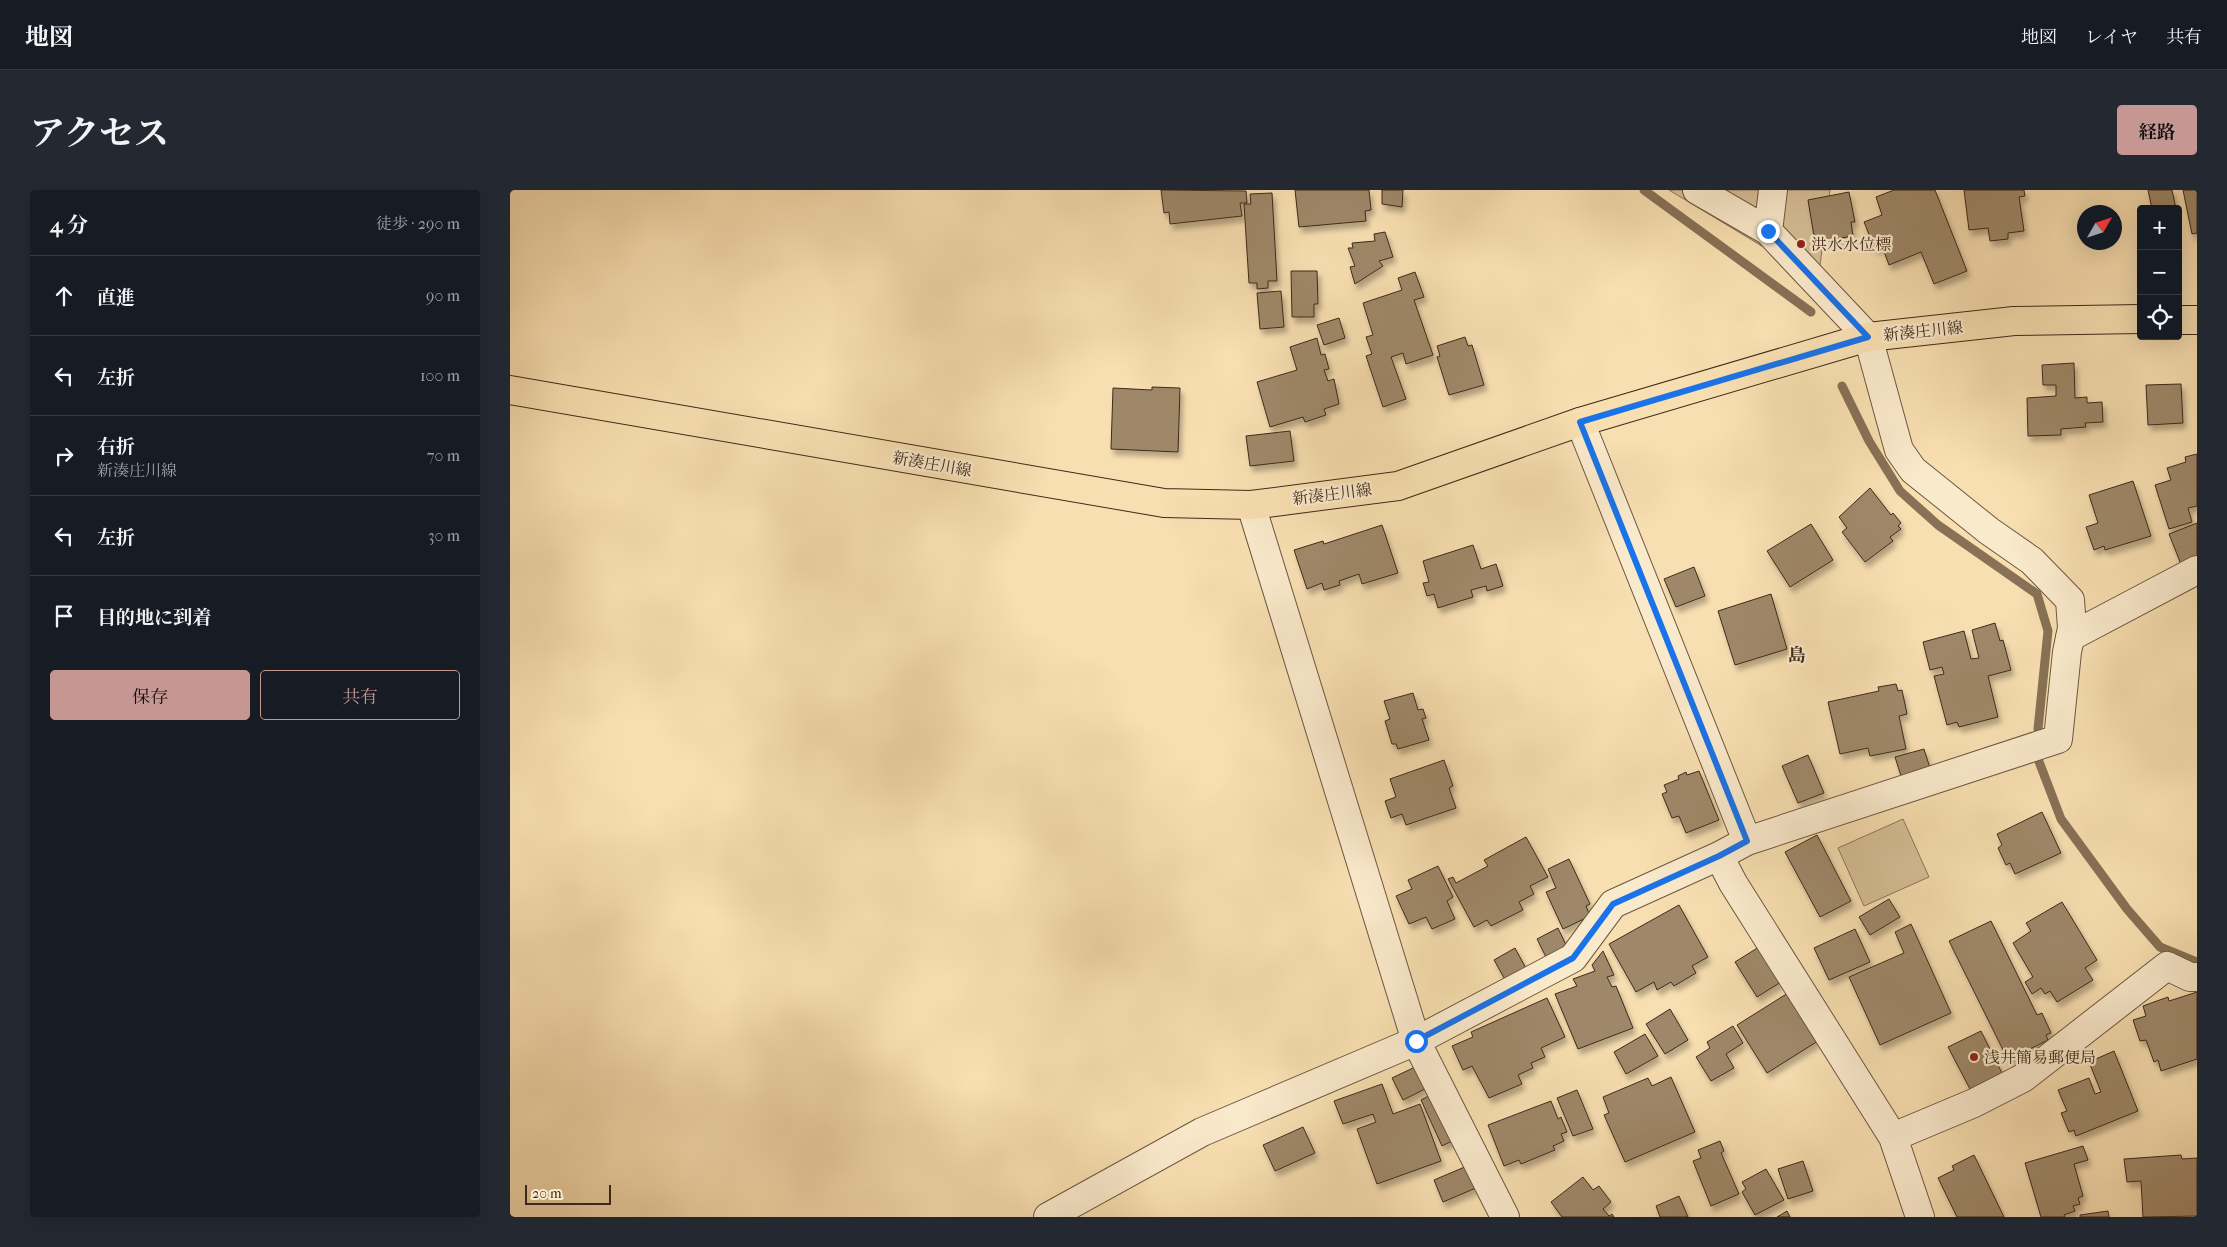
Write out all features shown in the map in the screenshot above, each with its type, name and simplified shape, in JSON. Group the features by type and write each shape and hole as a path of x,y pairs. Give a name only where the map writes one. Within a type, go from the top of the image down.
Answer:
{"main road":[{"name":"新湊庄川線","path":"510,390 1154,502 1251,505 1398,486 1580,422 1868,337 2014,321 2137,319"},
{"path":"2182,320 2197,320"}],"street":[{"path":"1048,1217 1202,1132 1416,1041 1573,958 1613,904 1719,856 1747,841 2058,739 2072,628 2070,600 2032,561 1989,531 1913,470 1899,450 1868,337 1768,231 1697,190"},
{"path":"1768,231 1773,190"},
{"path":"1580,422 1747,841"},
{"path":"1251,505 1416,1041 1506,1217"},
{"path":"2070,638 2197,570"},
{"path":"1719,856 1733,883 1892,1137 1920,1217"},
{"path":"1892,1137 1974,1103 2023,1078 2167,966 2190,977 2197,977"}],"shaded area":[{"path":"1669,190 1830,190 1818,280"},
{"path":"1903,819 1929,877 1864,906 1838,848"}],"building":[{"path":"1161,190 1246,191 1247,203 1240,203 1242,216 1170,224 1169,212 1164,213"},
{"path":"1295,190 1369,190 1371,210 1365,211 1366,221 1299,227"},
{"path":"1382,190 1403,190 1402,207 1382,204"},
{"path":"1894,190 1935,190 1967,271 1934,284 1921,252 1889,265 1882,246 1875,249 1864,222 1882,215 1876,197"},
{"path":"1964,190 2024,190 2025,196 2019,197 2024,231 2008,233 2008,239 1990,241 1988,228 1969,230"},
{"path":"2148,190 2172,190 2175,205 2151,205"},
{"path":"2183,190 2197,190 2197,233 2192,234"},
{"path":"1849,192 1855,222 1851,222 1853,236 1815,242 1808,200"},
{"path":"1272,193 1277,281 1268,281 1268,288 1257,289 1257,283 1249,283 1244,204 1251,204 1250,194"},
{"path":"1385,232 1393,257 1379,261 1383,266 1355,284 1350,267 1355,266 1348,248 1353,248 1352,243 1375,241 1374,234"},
{"path":"1291,271 1317,271 1318,304 1314,304 1314,317 1292,317"},
{"path":"1415,272 1424,297 1414,300 1433,355 1406,364 1403,353 1391,357 1406,399 1383,407 1366,356 1372,354 1366,337 1373,335 1363,303 1402,290 1398,278"},
{"path":"1281,291 1284,327 1260,329 1257,293"},
{"path":"1339,318 1345,338 1324,345 1317,325"},
{"path":"1465,337 1468,346 1472,345 1484,385 1449,395 1437,357 1440,356 1437,346"},
{"path":"1317,338 1321,355 1325,354 1329,369 1324,370 1328,381 1334,379 1339,404 1324,409 1326,415 1305,422 1303,417 1270,427 1257,382 1297,370 1290,347"},
{"path":"2074,363 2075,398 2087,397 2087,403 2102,402 2103,422 2085,423 2086,427 2061,429 2061,435 2028,436 2027,398 2056,396 2056,385 2043,385 2042,365"},
{"path":"2181,384 2183,423 2148,425 2146,385"},
{"path":"1152,387 1180,388 1178,452 1111,449 1113,388 1152,390"},
{"path":"1290,431 1294,461 1250,466 1246,436"},
{"path":"2197,454 2197,506 2188,508 2192,522 2169,529 2155,485 2171,480 2167,468 2186,462 2185,457"},
{"path":"2133,481 2151,536 2105,550 2104,546 2094,550 2086,527 2098,523 2089,495"},
{"path":"1870,488 1891,515 1893,513 1901,523 1898,526 1901,529 1890,537 1893,541 1865,562 1842,532 1847,528 1839,517"},
{"path":"2197,523 2197,561 2182,567 2169,534"},
{"path":"1811,524 1833,560 1790,587 1767,551"},
{"path":"1382,525 1398,573 1362,584 1359,574 1339,581 1340,585 1324,590 1322,583 1307,589 1294,550 1323,541 1324,544"},
{"path":"1473,545 1481,569 1496,564 1503,586 1487,591 1486,586 1471,590 1473,597 1438,608 1434,594 1427,596 1423,583 1429,582 1423,561"},
{"path":"1694,567 1705,596 1676,607 1664,579"},
{"path":"1771,594 1787,649 1735,665 1718,611"},
{"path":"1995,623 2000,641 2003,640 2011,670 1988,676 1998,717 1959,727 1957,722 1947,725 1934,676 1944,674 1942,667 1930,670 1923,642 1964,631 1971,659 1979,658 1972,630"},
{"path":"1896,684 1898,691 1902,690 1907,714 1899,716 1906,749 1870,756 1868,748 1840,754 1828,702 1879,691 1878,687"},
{"path":"1413,693 1418,710 1423,709 1426,718 1422,719 1429,740 1398,749 1396,744 1392,744 1385,721 1390,719 1384,701"},
{"path":"1924,749 1930,768 1901,776 1895,757"},
{"path":"1808,755 1824,793 1798,803 1782,766"},
{"path":"1444,760 1453,786 1449,788 1456,808 1406,825 1402,814 1391,818 1385,801 1396,797 1390,779"},
{"path":"1699,771 1719,820 1686,833 1679,816 1672,818 1662,794 1667,792 1664,785 1679,779 1678,776 1686,772 1687,775"},
{"path":"2042,812 2061,853 2015,874 2010,863 2006,865 1998,848 2002,845 1997,834"},
{"path":"1817,835 1851,901 1820,917 1785,852"},
{"path":"1526,837 1548,877 1530,886 1534,894 1519,902 1523,910 1491,926 1487,920 1474,927 1448,879 1453,877 1456,883 1488,866 1484,860"},
{"path":"1569,859 1590,904 1586,906 1590,916 1563,929 1546,892 1556,888 1548,869"},
{"path":"1438,866 1453,897 1447,901 1455,919 1432,929 1426,917 1409,924 1396,896 1412,889 1408,880"},
{"path":"1889,899 1900,917 1870,935 1859,917"},
{"path":"2062,902 2097,960 2085,968 2093,980 2057,1002 2050,991 2045,994 2041,988 2032,994 2025,982 2033,977 2013,943 2031,931 2026,923"},
{"path":"1679,905 1708,957 1692,966 1696,973 1674,986 1671,982 1657,990 1654,982 1636,992 1609,944"},
{"path":"1991,921 2037,1015 2042,1013 2051,1033 2046,1035 2048,1040 2008,1060 1949,941"},
{"path":"1911,924 1951,1013 1880,1045 1849,977 1904,953 1895,932"},
{"path":"1558,928 1568,949 1547,959 1537,939"},
{"path":"1855,929 1870,962 1829,980 1814,948"},
{"path":"1759,947 1781,982 1757,997 1735,962"},
{"path":"1515,948 1528,972 1507,983 1494,960"},
{"path":"1603,951 1614,975 1607,977 1612,987 1616,986 1633,1028 1578,1049 1555,994 1577,986 1573,979 1595,971 1592,965"},
{"path":"2197,992 2197,1059 2161,1071 2158,1060 2154,1062 2146,1040 2140,1041 2133,1020 2146,1016 2143,1006 2168,997 2169,1001"},
{"path":"1788,993 1818,1041 1767,1073 1737,1025"},
{"path":"1547,998 1565,1037 1541,1048 1545,1057 1531,1063 1533,1068 1518,1075 1522,1084 1489,1098 1472,1066 1463,1070 1452,1046 1473,1037 1471,1032"},
{"path":"1670,1009 1688,1040 1665,1054 1646,1024"},
{"path":"1733,1026 1743,1043 1726,1054 1734,1068 1711,1081 1696,1057 1710,1048 1707,1042"},
{"path":"1981,1031 2002,1073 1970,1089 1948,1047"},
{"path":"1645,1034 1658,1056 1626,1074 1614,1052"},
{"path":"2114,1051 2138,1111 2076,1136 2074,1130 2069,1132 2061,1113 2067,1111 2058,1090 2089,1078 2095,1094 2101,1092 2089,1062"},
{"path":"1415,1067 1425,1089 1403,1100 1392,1078"},
{"path":"1671,1077 1695,1132 1625,1162 1604,1115 1609,1113 1603,1097 1648,1078 1652,1086"},
{"path":"1382,1084 1393,1114 1420,1104 1441,1161 1377,1184 1357,1129 1376,1122 1373,1114 1343,1124 1334,1101"},
{"path":"1577,1090 1593,1129 1573,1136 1557,1098"},
{"path":"1432,1094 1454,1140 1442,1146 1421,1100"},
{"path":"1551,1101 1558,1119 1561,1117 1567,1132 1561,1134 1564,1141 1553,1146 1555,1150 1521,1164 1519,1160 1504,1166 1488,1125"},
{"path":"1303,1127 1315,1153 1275,1171 1263,1145"},
{"path":"1720,1141 1724,1151 1721,1153 1739,1194 1711,1206 1693,1161 1701,1158 1698,1150"},
{"path":"2083,1146 2088,1160 2074,1164 2083,1196 2078,1198 2080,1204 2073,1206 2075,1211 2064,1215 2065,1217 2041,1217 2025,1163"},
{"path":"1974,1155 2004,1217 1957,1217 1938,1178 1954,1170 1952,1166"},
{"path":"2181,1155 2182,1159 2197,1158 2197,1216 2143,1217 2141,1181 2127,1182 2124,1159"},
{"path":"1803,1161 1813,1191 1788,1199 1778,1169"},
{"path":"1467,1166 1476,1188 1443,1202 1434,1180"},
{"path":"1766,1169 1784,1200 1755,1215 1742,1192 1746,1189 1742,1182"},
{"path":"1583,1177 1593,1190 1599,1186 1611,1202 1603,1209 1609,1216 1612,1214 1614,1217 1562,1217 1551,1202"},
{"path":"1679,1196 1688,1217 1660,1217 1656,1206"},
{"path":"1787,1211 1790,1217 1777,1217"},
{"path":"2108,1211 2109,1217 2080,1217 2080,1215"}],"waterway":[{"path":"1644,190 1811,312"},
{"path":"1842,386 1869,441 1900,491 1938,525 2037,594 2048,631 2038,729"},
{"path":"2038,759 2061,819 2127,909 2160,947 2197,962"}],"place":[{"name":"洪水水位標","path":"1801,244"},
{"name":"浅井簡易郵便局","path":"1974,1057"}],"district":[{"name":"島","path":"1797,655"}],"route":[{"path":"1416,1041 1573,958 1613,904 1719,856 1747,841 1580,422 1868,337 1768,231"}]}
